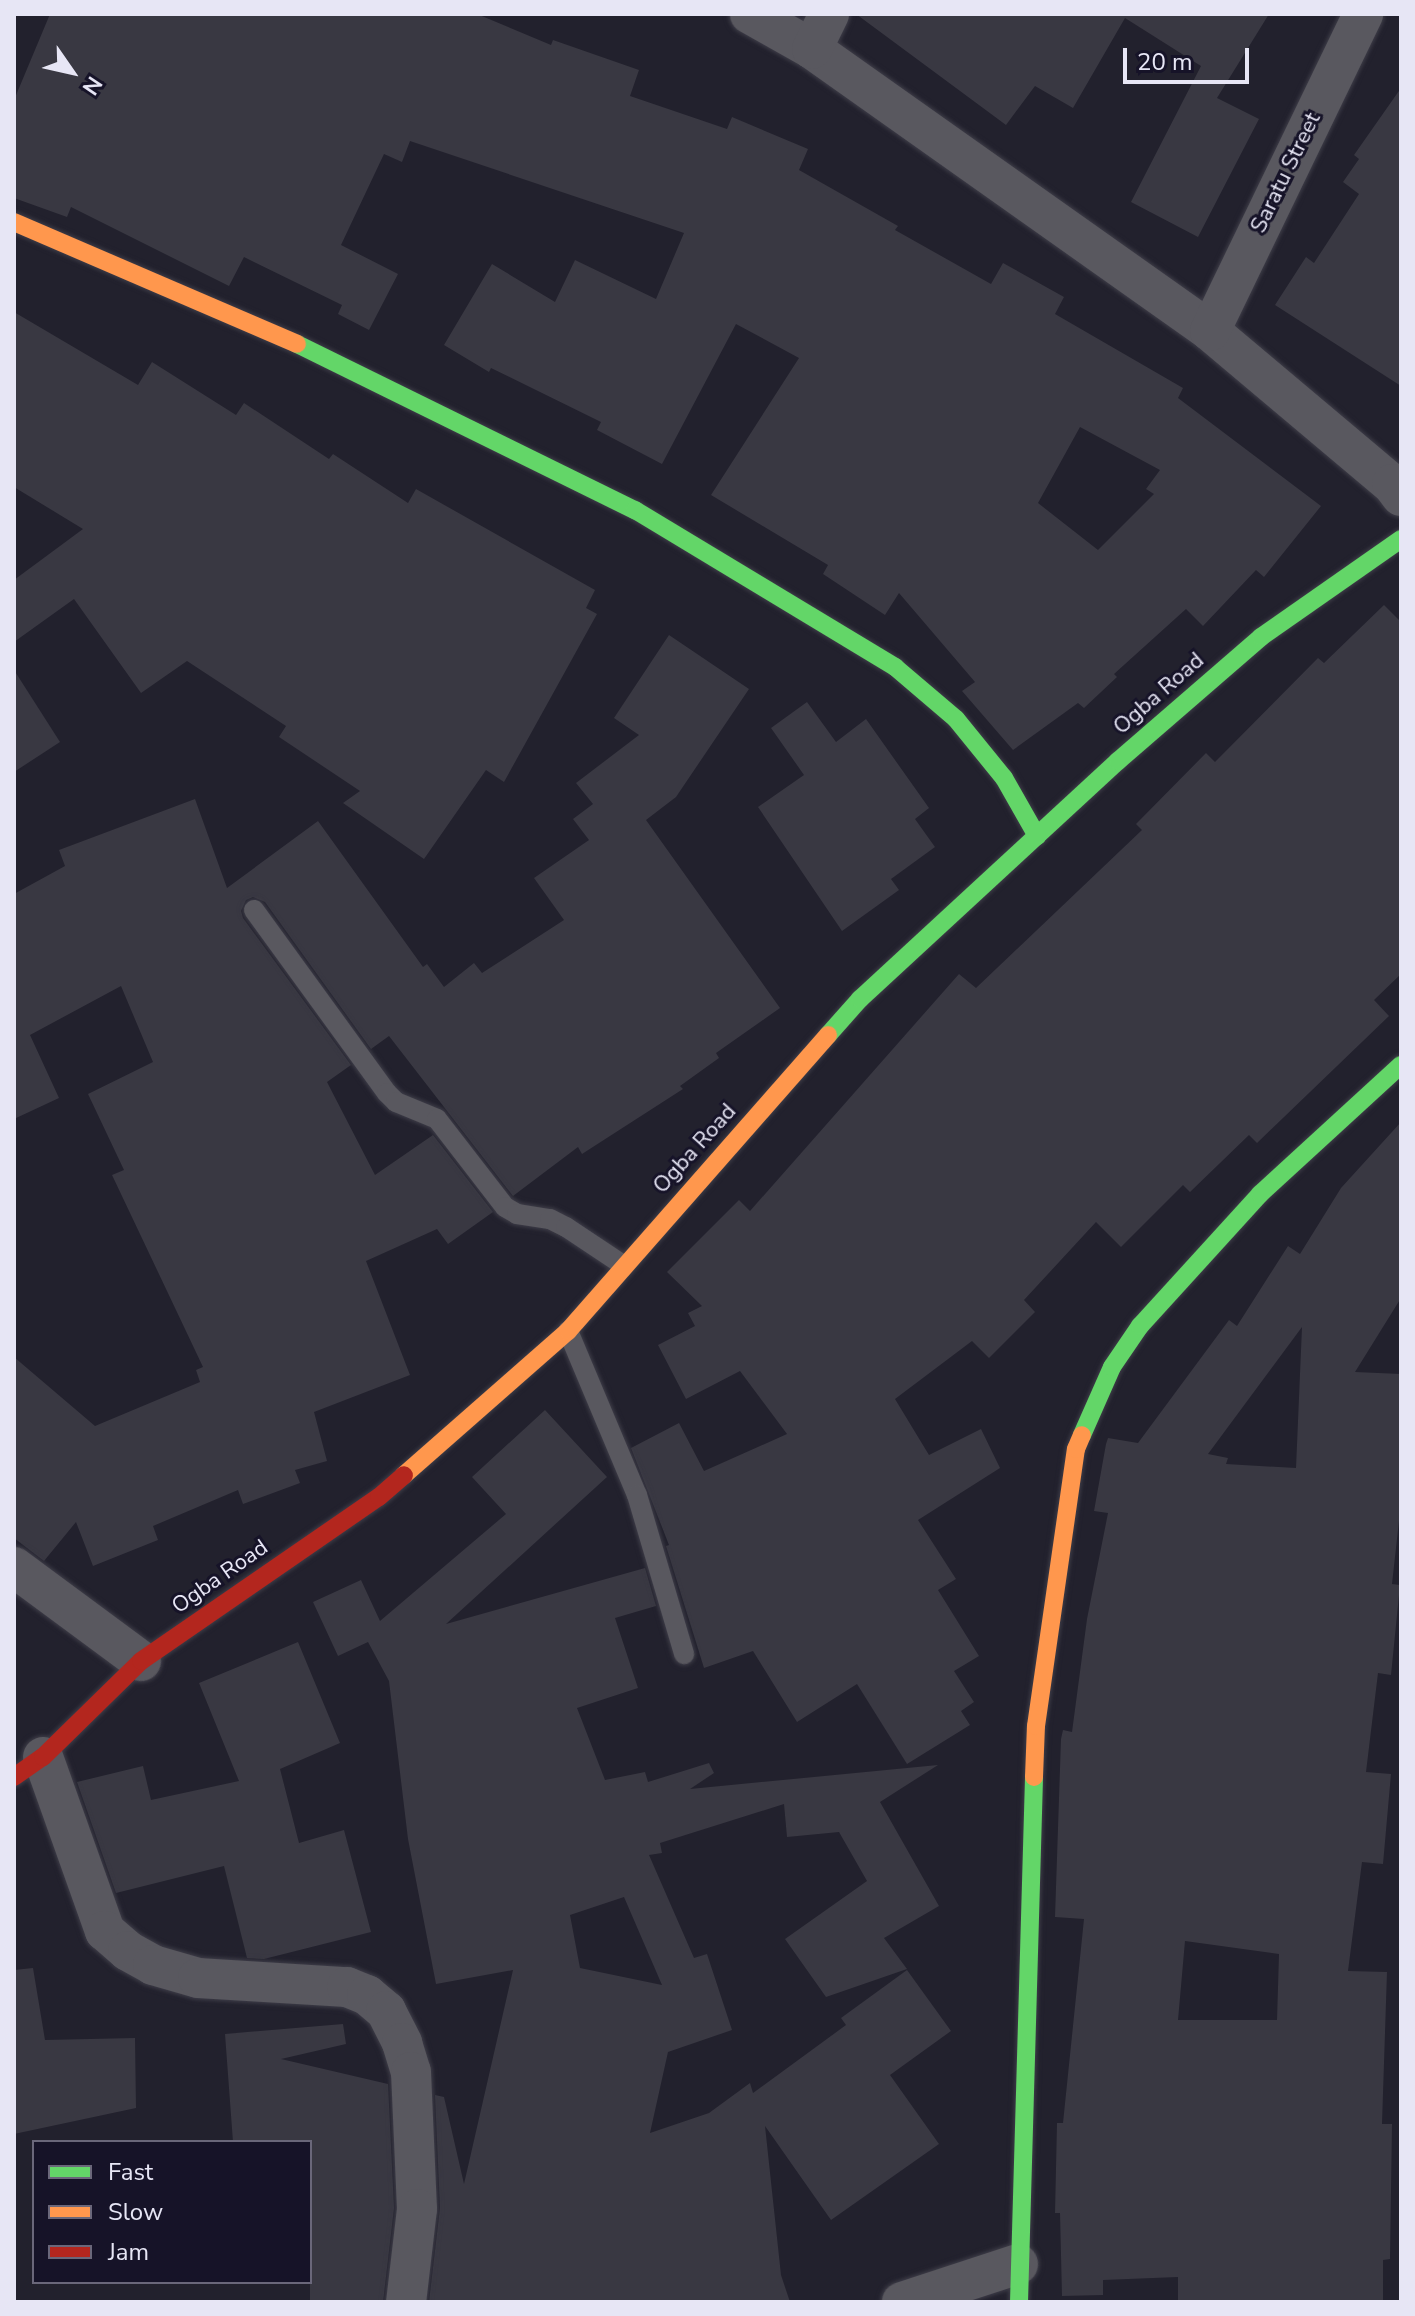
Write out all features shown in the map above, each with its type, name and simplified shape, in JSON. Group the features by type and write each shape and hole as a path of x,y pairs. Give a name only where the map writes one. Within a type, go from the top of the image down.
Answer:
{"street":[{"path":"750,14 812,49 1210,331 1392,484 1401,496"},
{"path":"812,49 829,14"},
{"name":"Saratu Street","path":"1210,331 1363,14"},
{"path":"14,222 277,334 444,415 635,510 792,602 895,667 956,719 1004,778 1037,836"},
{"name":"Ogba Road","path":"28,1767 141,1661 379,1497 568,1331 860,999 1261,637 1401,539"},
{"path":"902,2302 1018,2283 1036,1726 1076,1449 1112,1367 1140,1326 1260,1194 1401,1065"},
{"path":"14,1567 141,1661"},
{"path":"28,1767 105,1931 128,1951 153,1965 198,1978 347,1987 367,1995 386,2011 402,2043 411,2072 417,2209 406,2302"}],"lane":[{"path":"254,910 387,1093 396,1102 437,1119 505,1207 517,1214 550,1219 623,1265"},
{"path":"568,1331 637,1495 684,1654"}],"building":[{"path":"50,14 477,14 551,45 553,40 639,70 630,96 727,129 732,117 808,149 799,170 898,226 895,230 991,284 1003,263 1064,297 1055,314 1183,388 1178,398 1321,506 1264,577 1256,570 1203,626 1186,609 1114,674 1117,677 1084,708 1078,703 1013,750 962,691 975,682 899,593 885,615 823,574 828,565 711,495 799,358 736,324 662,464 597,430 601,422 491,368 489,372 444,345 492,264 555,302 575,260 656,299 684,233 410,141 402,162 384,154 341,245 398,274 369,330 338,314 342,305 244,257 229,286 71,207 67,217 14,198 14,100","holes":["1080,427 1160,470 1146,489 1154,494 1098,550 1038,503"]},
{"path":"856,14 1269,14 1217,98 1259,119 1198,237 1131,202 1201,66 1125,18 1073,108 1035,86 1006,125"},
{"path":"1401,88 1401,386 1275,305 1306,257 1314,263 1359,194 1343,182 1359,159 1354,155"},
{"path":"14,312 138,385 152,362 236,415 244,403 329,459 333,454 408,503 416,489 595,590 586,608 597,614 504,782 486,770 424,859 343,803 360,791 279,737 286,726 187,661 141,693 74,599 14,642 14,580 83,529 14,487"},
{"path":"1384,605 1401,622 1401,974 1374,1000 1389,1016 1257,1143 1249,1135 1190,1192 1183,1185 1121,1247 1096,1222 1024,1300 1035,1312 989,1358 972,1341 895,1399 929,1455 981,1429 1000,1468 918,1520 956,1579 938,1590 979,1656 954,1671 974,1702 961,1711 970,1725 907,1764 857,1684 797,1722 753,1651 704,1668 666,1546 669,1545 631,1448 679,1423 704,1471 787,1434 740,1371 686,1399 658,1345 695,1326 688,1313 702,1306 667,1272 739,1200 750,1211 959,974 976,988 1142,830 1136,824 1206,753 1215,762 1318,658 1324,663"},
{"path":"669,635 749,689 676,797 646,820 780,1008 716,1053 719,1058 680,1086 683,1089 582,1154 578,1147 513,1196 389,1036 371,1049 265,902 253,897 246,900 241,911 243,918 351,1065 327,1082 375,1175 433,1135 493,1212 448,1244 437,1229 366,1261 410,1375 314,1412 327,1461 295,1470 300,1483 243,1504 238,1490 153,1526 158,1540 93,1566 76,1522 44,1561 14,1538 14,1357 95,1426 200,1382 196,1370 203,1367 112,1175 124,1170 88,1094 153,1062 121,986 30,1035 59,1098 14,1119 14,894 65,866 59,850 195,799 227,888 318,821 423,967 427,964 444,987 474,963 482,973 564,920 534,878 589,840 573,819 593,804 576,783 639,735 614,718"},
{"path":"14,670 60,742 14,772"},
{"path":"807,702 836,742 866,719 929,808 915,819 935,847 891,879 899,890 842,931 758,807 804,775 771,728"},
{"path":"1401,1122 1401,1298 1355,1372 1401,1374 1401,1503 1392,1584 1400,1585 1391,1675 1378,1673 1366,1772 1391,1774 1383,1864 1362,1862 1348,1971 1387,1972 1382,2124 1392,2124 1390,2259 1383,2260 1383,2302 1178,2302 1178,2277 1103,2280 1103,2295 1062,2296 1060,2213 1055,2213 1057,2123 1063,2123 1084,1919 1055,1917 1061,1739 1063,1730 1072,1732 1087,1619 1108,1513 1094,1511 1106,1444 1108,1438 1138,1443 1229,1320 1237,1326 1288,1246 1300,1254 1341,1188","holes":["1302,1327 1296,1468 1226,1464 1228,1458 1208,1454","1185,1941 1279,1954 1277,2020 1178,2020"]},
{"path":"545,1410 607,1477 446,1624 645,1568 656,1606 615,1618 638,1688 577,1708 605,1780 645,1772 648,1782 709,1763 714,1773 690,1789 938,1765 880,1802 939,1906 884,1938 907,1969 826,1997 785,1939 867,1881 839,1832 787,1837 784,1804 660,1843 662,1853 649,1855 694,1958 707,1954 732,2030 668,2052 650,2133 709,2113 750,2083 753,2093 846,2025 841,2018 907,1970 951,2031 890,2075 939,2144 831,2220 765,2126 781,2275 790,2302 429,2302 440,2208 435,2095 444,2097 464,2184 513,1970 436,1984 408,1839 389,1681 368,1642 338,1656 313,1602 361,1580 380,1621 506,1514 472,1477","holes":["624,1897 662,1985 580,1968 570,1915"]},
{"path":"298,1642 340,1743 280,1769 299,1843 344,1830 371,1932 264,1959 247,1958 224,1866 116,1893 77,1782 143,1766 151,1800 239,1781 199,1683"},
{"path":"33,1968 45,2040 135,2038 136,2108 14,2134 14,1970"},
{"path":"343,2024 346,2044 281,2059 388,2084 394,2208 383,2302 310,2302 312,2140 233,2140 225,2034"}],"traffic: fast":[{"path":"297,344 635,510 895,667 956,719 1004,778 1037,836"},
{"path":"828,1035 860,999 1118,761 1261,637 1401,539"},
{"path":"1082,1435 1112,1367 1140,1326 1260,1194 1401,1065"},
{"path":"1019,2302 1034,1777"}],"traffic: slow":[{"path":"14,222 297,344"},
{"path":"404,1475 568,1331 828,1035"},
{"path":"1034,1777 1036,1726 1076,1449 1082,1435"}],"traffic: jam":[{"path":"14,1777 43,1757 141,1661 379,1497 404,1475"}]}
